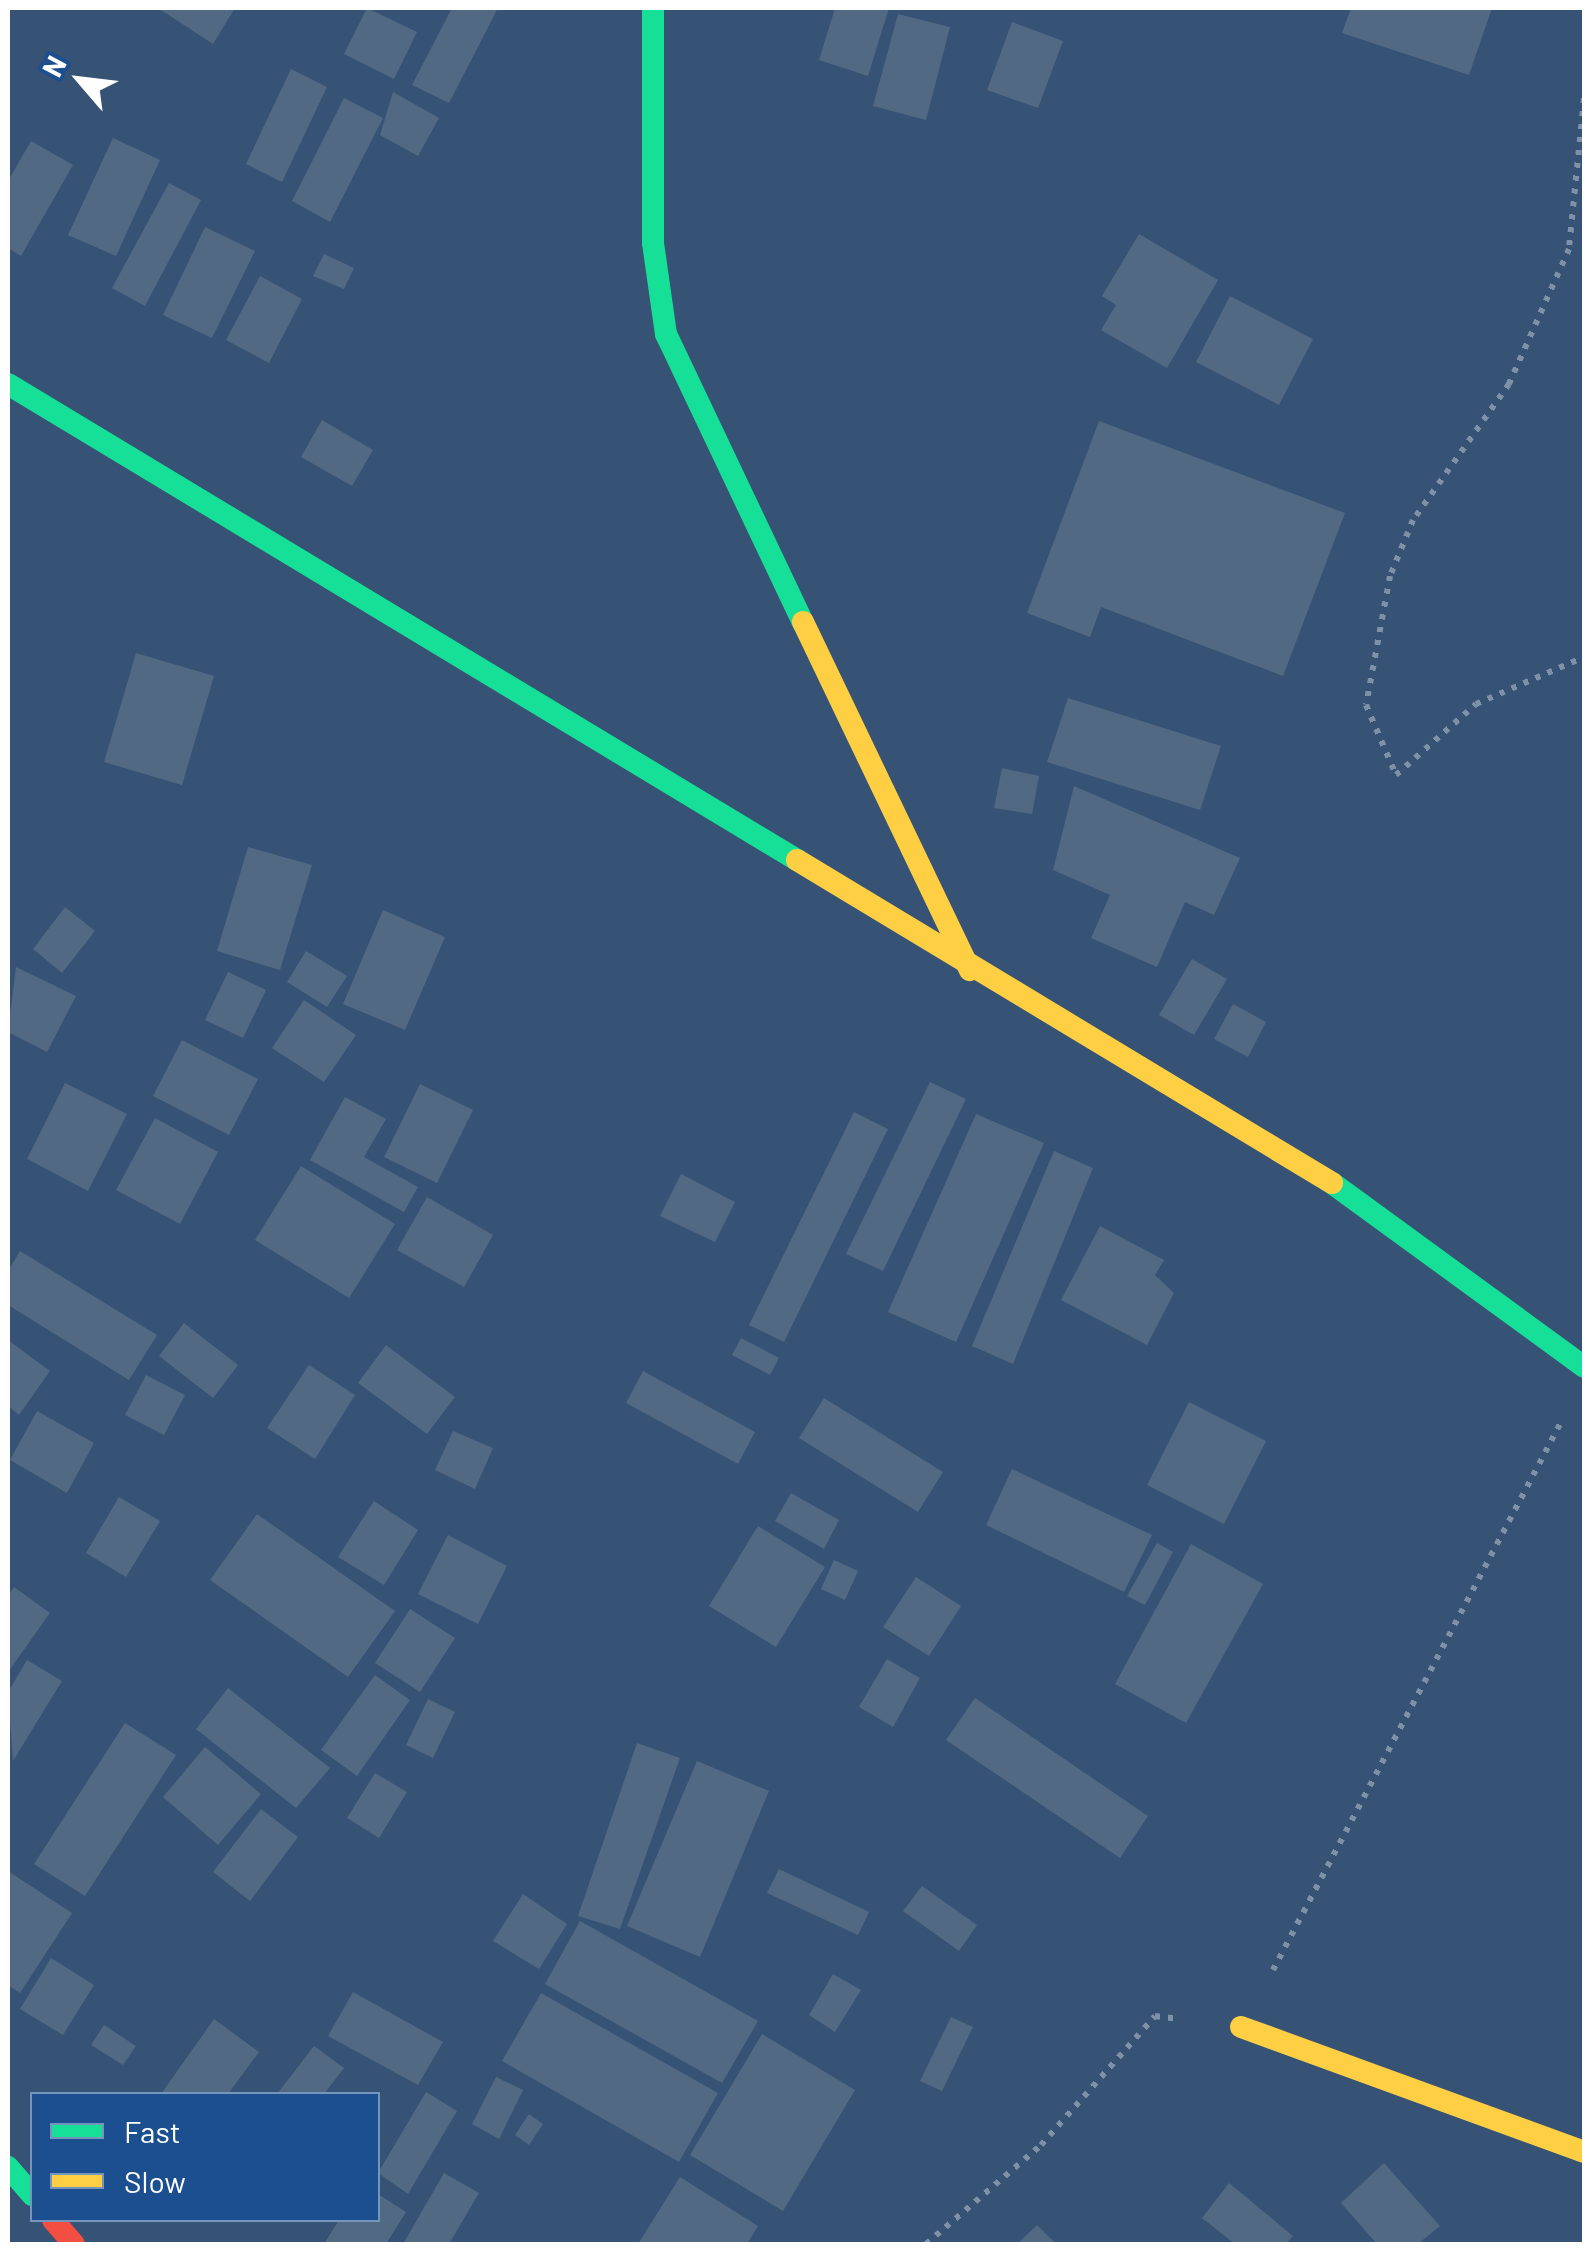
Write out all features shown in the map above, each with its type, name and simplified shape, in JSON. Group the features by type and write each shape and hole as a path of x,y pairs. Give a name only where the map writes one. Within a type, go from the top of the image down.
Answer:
{"street":[{"path":"653,8 653,243 666,334 970,970"},
{"path":"8,384 970,970 1362,1201 1584,1366"},
{"path":"1240,2027 1584,2152"},
{"path":"8,2168 30,2193"},
{"path":"55,2222 74,2244"}],"path":[{"path":"1584,98 1569,249 1509,384 1413,520 1390,576 1366,705 1396,775 1476,704 1584,657"},
{"path":"926,2244 1041,2145 1155,2016 1240,2027 1566,1412"}],"building":[{"path":"158,8 235,8 213,44"},
{"path":"367,8 417,32 394,79 344,54"},
{"path":"452,8 498,8 449,103 412,85"},
{"path":"835,8 889,8 868,76 819,60"},
{"path":"1351,8 1492,8 1469,75 1342,33"},
{"path":"898,14 950,27 926,120 873,106"},
{"path":"1012,22 1063,41 1038,108 987,90"},
{"path":"291,69 327,87 282,182 246,164"},
{"path":"393,92 439,118 418,156 380,135"},
{"path":"344,98 383,118 330,222 292,201"},
{"path":"113,138 160,160 116,256 68,235"},
{"path":"31,141 73,165 21,256 8,248 8,181"},
{"path":"169,183 201,200 145,306 112,288"},
{"path":"205,227 255,251 212,338 163,315"},
{"path":"1139,234 1218,280 1167,368 1101,330 1116,305 1102,296"},
{"path":"324,254 354,268 344,289 313,276"},
{"path":"260,276 302,299 269,363 226,340"},
{"path":"1230,296 1313,339 1279,405 1196,362"},
{"path":"322,420 373,450 352,486 301,457"},
{"path":"1099,421 1345,513 1283,676 1101,607 1090,637 1027,613"},
{"path":"136,653 214,676 182,785 104,762"},
{"path":"1068,698 1221,746 1200,810 1047,762"},
{"path":"1002,768 1039,776 1032,814 994,808"},
{"path":"1074,786 1240,858 1214,915 1185,902 1157,967 1091,938 1110,895 1053,870"},
{"path":"248,847 312,865 280,970 217,951"},
{"path":"65,907 95,931 62,973 33,949"},
{"path":"383,910 445,937 405,1030 343,1004"},
{"path":"306,951 347,976 327,1007 287,982"},
{"path":"1192,959 1227,979 1194,1035 1159,1015"},
{"path":"16,967 76,996 47,1052 8,1032"},
{"path":"228,972 266,990 243,1038 205,1020"},
{"path":"304,1000 356,1035 324,1082 272,1048"},
{"path":"1233,1004 1266,1022 1248,1057 1214,1039"},
{"path":"182,1040 258,1079 229,1135 153,1096"},
{"path":"930,1082 966,1099 883,1271 846,1254"},
{"path":"65,1083 127,1114 88,1191 27,1159"},
{"path":"420,1084 473,1110 437,1183 384,1157"},
{"path":"345,1097 386,1119 364,1157 418,1187 404,1212 310,1160"},
{"path":"854,1112 888,1129 784,1342 749,1325"},
{"path":"976,1114 1044,1143 956,1342 888,1312"},
{"path":"155,1118 218,1152 180,1224 116,1190"},
{"path":"1054,1151 1093,1168 1013,1364 972,1346"},
{"path":"301,1166 395,1224 349,1298 255,1240"},
{"path":"681,1174 735,1202 715,1242 660,1216"},
{"path":"427,1197 493,1235 464,1287 397,1250"},
{"path":"1100,1226 1164,1260 1155,1275 1174,1293 1147,1345 1061,1300"},
{"path":"20,1251 157,1335 129,1380 8,1305 8,1271"},
{"path":"184,1323 238,1365 213,1398 159,1356"},
{"path":"741,1338 779,1358 770,1375 732,1355"},
{"path":"8,1340 50,1371 19,1415 8,1406"},
{"path":"386,1345 455,1397 427,1434 358,1383"},
{"path":"309,1365 355,1395 315,1459 267,1428"},
{"path":"643,1371 755,1432 738,1464 626,1403"},
{"path":"146,1375 185,1395 164,1435 125,1415"},
{"path":"824,1398 943,1472 918,1512 799,1438"},
{"path":"1189,1402 1266,1441 1224,1524 1147,1485"},
{"path":"37,1411 94,1443 67,1493 10,1460"},
{"path":"453,1431 493,1448 475,1489 435,1470"},
{"path":"1012,1469 1152,1535 1124,1592 986,1525"},
{"path":"791,1493 839,1520 824,1549 775,1521"},
{"path":"119,1497 160,1521 126,1577 86,1553"},
{"path":"374,1501 418,1530 384,1585 338,1557"},
{"path":"257,1514 395,1611 348,1677 210,1580"},
{"path":"758,1526 825,1567 776,1647 709,1606"},
{"path":"448,1535 507,1566 478,1624 418,1594"},
{"path":"1157,1543 1173,1552 1145,1605 1127,1596"},
{"path":"1191,1544 1263,1584 1186,1723 1115,1684"},
{"path":"834,1560 858,1571 845,1600 821,1589"},
{"path":"916,1577 961,1606 929,1656 883,1627"},
{"path":"14,1587 50,1613 8,1672 8,1596"},
{"path":"410,1609 455,1638 420,1692 375,1663"},
{"path":"887,1659 920,1678 893,1727 859,1707"},
{"path":"27,1660 62,1681 13,1761 8,1692"},
{"path":"375,1675 410,1700 357,1776 321,1750"},
{"path":"228,1688 330,1768 296,1808 196,1729"},
{"path":"975,1698 1148,1816 1120,1858 946,1740"},
{"path":"428,1699 455,1712 433,1758 406,1745"},
{"path":"125,1723 176,1755 85,1896 34,1864"},
{"path":"637,1743 680,1758 620,1929 578,1916"},
{"path":"205,1747 261,1794 218,1845 163,1797"},
{"path":"697,1761 769,1791 700,1957 627,1926"},
{"path":"375,1773 407,1792 379,1838 347,1818"},
{"path":"261,1809 298,1837 250,1901 213,1872"},
{"path":"779,1869 869,1912 858,1935 767,1893"},
{"path":"8,1871 72,1913 20,1993 8,1985"},
{"path":"922,1886 977,1925 959,1951 903,1911"},
{"path":"523,1894 567,1924 539,1969 493,1941"},
{"path":"580,1921 758,2021 722,2083 545,1984"},
{"path":"51,1958 94,1985 63,2035 20,2009"},
{"path":"833,1974 861,1990 835,2032 809,2015"},
{"path":"353,1992 443,2042 418,2085 328,2036"},
{"path":"541,1993 718,2093 679,2162 502,2061"},
{"path":"951,2017 973,2027 942,2091 920,2081"},
{"path":"214,2019 259,2052 229,2092 162,2092"},
{"path":"104,2025 136,2046 123,2065 91,2045"},
{"path":"762,2034 855,2090 783,2211 690,2155"},
{"path":"314,2046 344,2068 326,2092 279,2092"},
{"path":"496,2077 523,2090 499,2139 472,2124"},
{"path":"426,2092 457,2111 408,2194 380,2174"},
{"path":"529,2114 543,2124 529,2145 515,2135"},
{"path":"1384,2163 1440,2226 1418,2244 1377,2244 1341,2203"},
{"path":"444,2173 479,2193 449,2244 403,2244"},
{"path":"680,2177 758,2226 747,2244 638,2244"},
{"path":"1229,2183 1293,2236 1286,2244 1235,2244 1202,2218"},
{"path":"380,2195 406,2212 386,2244 324,2244 338,2222 380,2222"},
{"path":"1037,2225 1056,2244 1017,2244"}],"traffic: fast":[{"path":"653,8 653,243 666,334 803,622"},
{"path":"8,384 797,860"},
{"path":"1332,1183 1584,1367"},
{"path":"8,2167 30,2193"}],"traffic: slow":[{"path":"803,622 970,970"},
{"path":"797,860 1332,1183"},
{"path":"1241,2027 1584,2152"}],"traffic: jam":[{"path":"55,2222 74,2244"}]}
